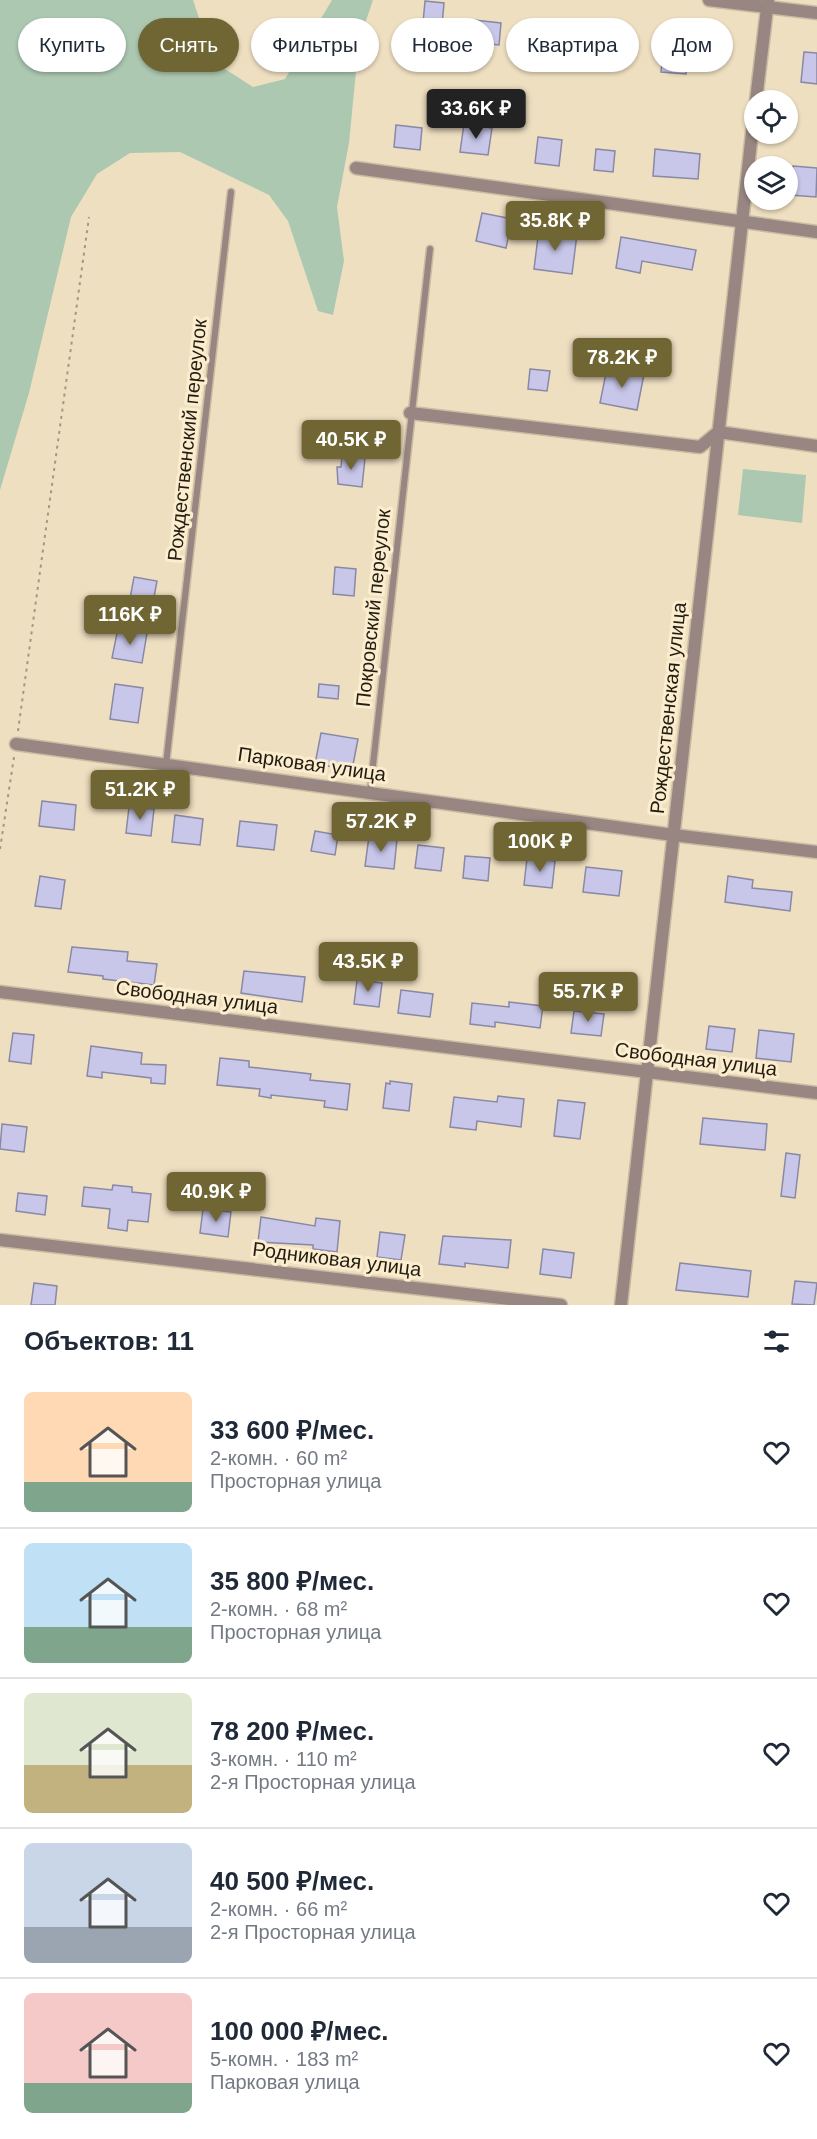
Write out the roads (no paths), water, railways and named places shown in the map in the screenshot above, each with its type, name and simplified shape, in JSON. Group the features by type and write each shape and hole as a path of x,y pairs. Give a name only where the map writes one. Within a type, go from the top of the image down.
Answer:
{"street":[{"path":"709,0 768,4 817,13"},
{"path":"757,90 768,4"},
{"name":"Рождественская улица","path":"621,1305 751,144"},
{"path":"356,168 817,232"},
{"path":"410,413 700,447 718,432 817,446"},
{"name":"Парковая улица","path":"16,744 674,835 817,852"},
{"name":"Свободная улица","path":"0,992 647,1074 817,1093"},
{"name":"Родниковая улица","path":"0,1240 561,1305"}],"lane":[{"name":"Рождественский переулок","path":"166,764 231,192"},
{"name":"Покровский переулок","path":"370,792 410,413 430,249"}]}
